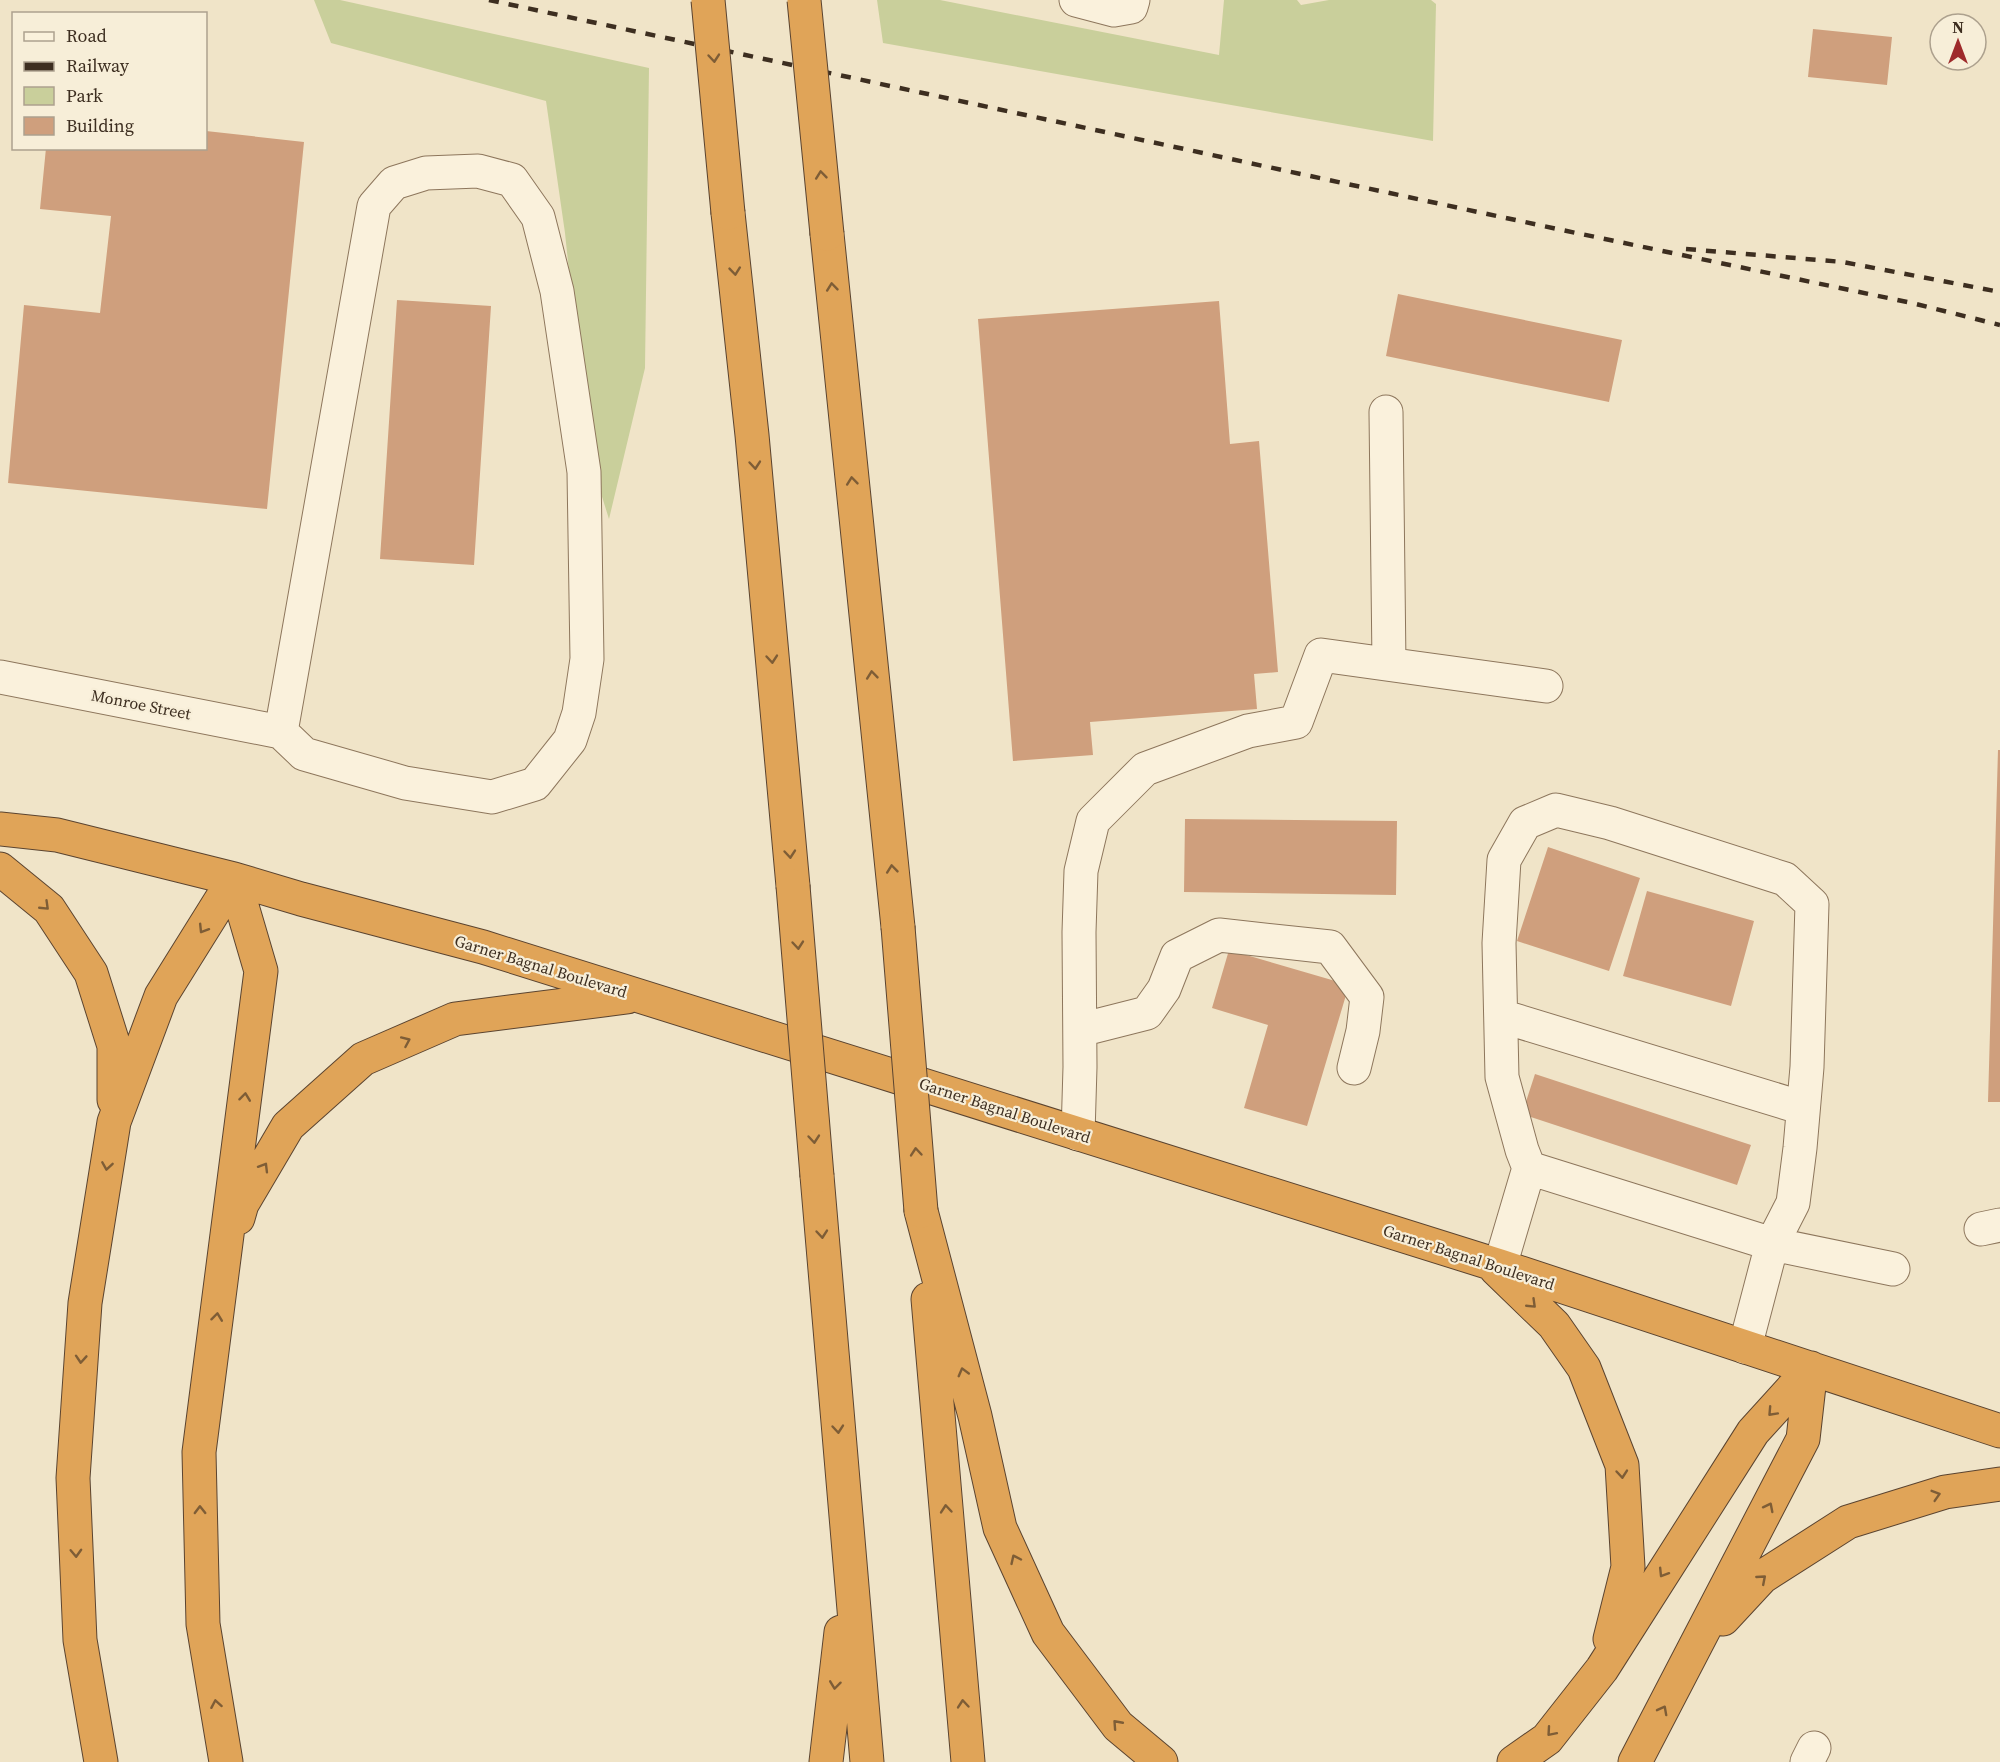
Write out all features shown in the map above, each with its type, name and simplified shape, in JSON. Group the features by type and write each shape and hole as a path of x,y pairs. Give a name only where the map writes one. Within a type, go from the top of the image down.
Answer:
{"highway":[{"path":"708,0 752,435 793,886 867,1762"},
{"path":"804,0 898,927 968,1762"},
{"name":"Garner Bagnal Boulevard","path":"0,829 57,835 234,879 483,947 1495,1265 2000,1431"},
{"path":"0,868 49,909 91,972 114,1046 114,1122 85,1303 73,1478 80,1640 101,1762"},
{"path":"114,1122 161,996 234,879"},
{"path":"226,1762 202,1624 199,1452 261,971 234,879"},
{"path":"221,1280 242,1204 288,1126 363,1059 455,1019 639,996"},
{"path":"921,1211 975,1416 1000,1528 1048,1633 1118,1726 1161,1762"},
{"path":"1495,1265 1554,1325 1584,1368 1622,1465 1628,1568 1602,1669"},
{"path":"1514,1762 1547,1738 1602,1669 1753,1432 1811,1368"},
{"path":"1635,1762 1803,1439 1811,1368"},
{"path":"1694,1652 1762,1577 1848,1522 1945,1492 2000,1484"},
{"path":"826,1762 849,1565"}],"street":[{"path":"1076,0 1114,10 1131,7 1133,0"},
{"path":"478,171 512,180 538,217 556,291 584,472 587,659 579,713 570,740 535,784 492,797 405,783 304,754 281,732 374,207 394,183 426,173 478,171"},
{"path":"1386,412 1389,664"},
{"path":"1078,1134 1081,871 1093,821 1145,769 1248,731 1296,723 1321,655 1546,686"},
{"name":"Monroe Street","path":"0,677 281,732"},
{"path":"1495,1265 1529,1168 1502,1077 1499,943 1504,860 1525,823 1556,810 1610,823 1785,879 1812,904 1807,1067 1793,1203 1772,1244 1745,1347"},
{"path":"1080,1030 1147,1013 1164,989 1176,956 1219,935 1330,947 1367,997 1363,1031 1354,1068"},
{"path":"1501,1016 1803,1108"},
{"path":"1529,1168 1772,1244 1893,1269"}],"green space":[{"path":"314,0 340,0 649,68 645,368 609,519 588,452 565,233 546,101 331,43"},
{"path":"877,0 940,0 1219,55 1224,0 1297,0 1301,5 1329,0 1431,0 1436,4 1433,141 883,43"}],"building":[{"path":"1813,29 1892,37 1887,85 1808,77"},
{"path":"207,131 304,142 267,509 8,483 24,305 100,313 111,216 40,209 46,150 207,150"},
{"path":"1398,294 1622,340 1609,402 1386,356"},
{"path":"397,300 491,306 474,565 380,559"},
{"path":"1219,301 1230,444 1259,441 1278,672 1254,674 1257,709 1090,722 1093,755 1013,761 978,319"},
{"path":"1998,750 2000,750 2000,1102 1988,1102"},
{"path":"1185,819 1397,821 1396,895 1184,892"},
{"path":"1548,847 1640,878 1609,971 1517,941"},
{"path":"1647,891 1754,921 1731,1006 1623,976"},
{"path":"1229,950 1349,985 1307,1126 1244,1108 1268,1025 1212,1008"},
{"path":"1535,1074 1751,1145 1737,1185 1522,1114"}],"railway":[{"path":"489,0 1912,303 2000,325"},
{"path":"1686,249 1843,262 2000,292"}]}
